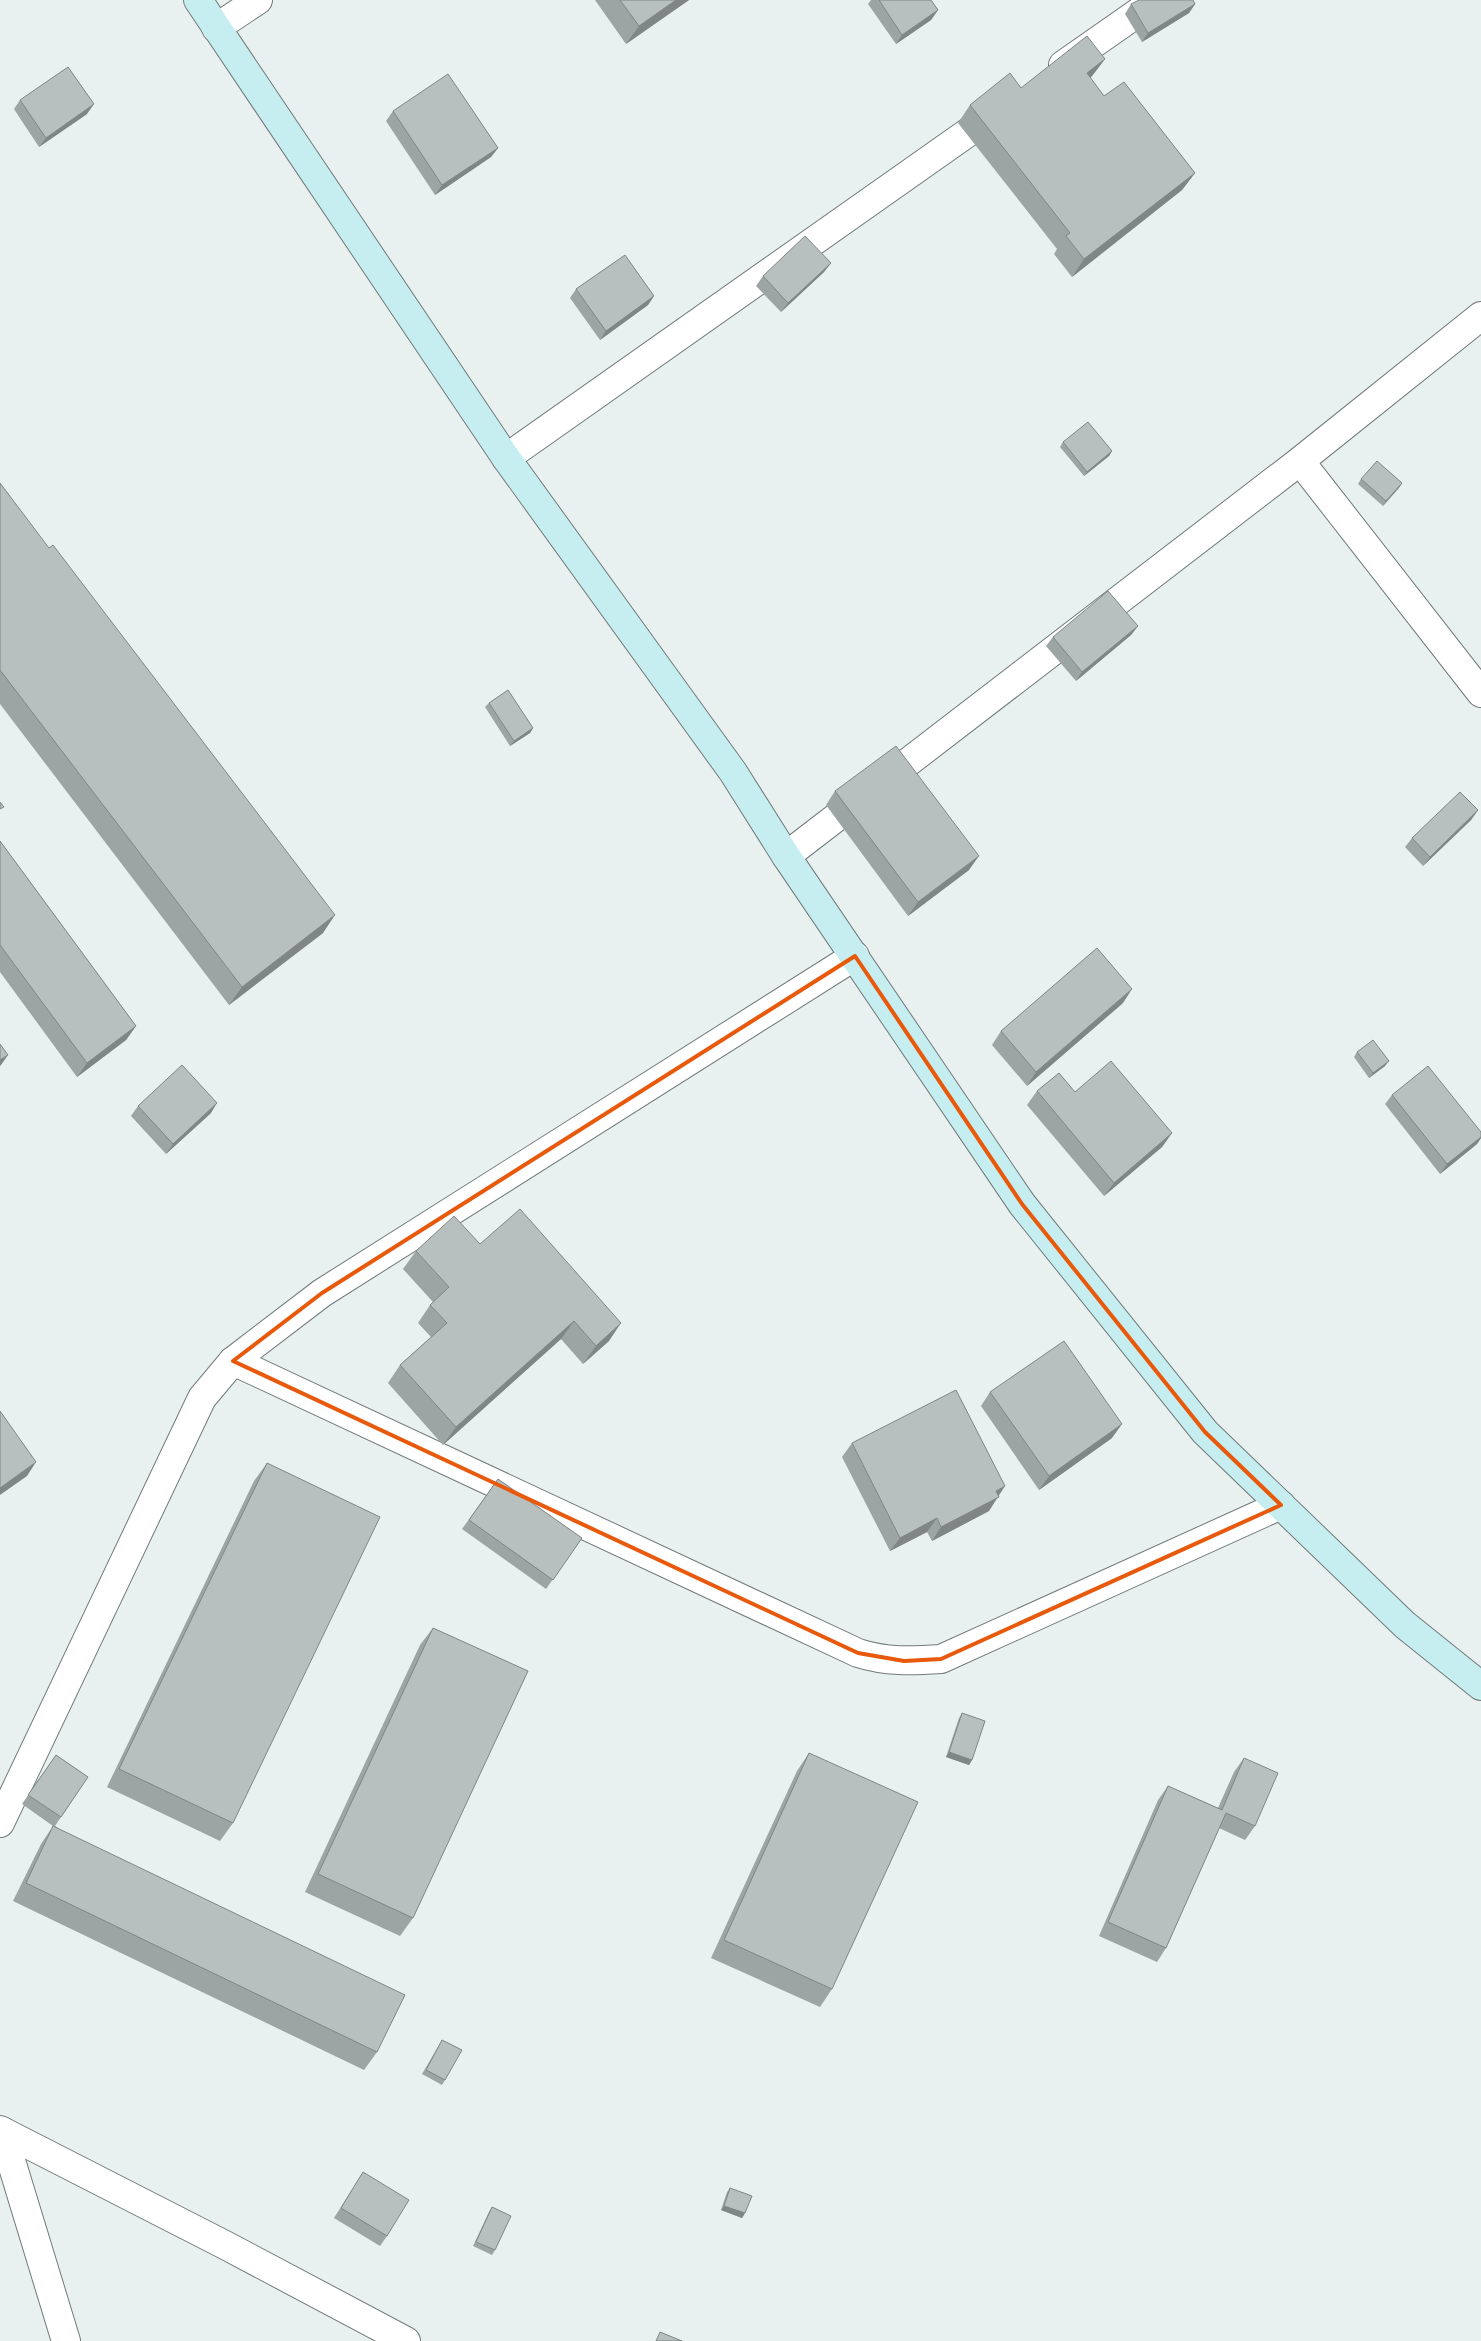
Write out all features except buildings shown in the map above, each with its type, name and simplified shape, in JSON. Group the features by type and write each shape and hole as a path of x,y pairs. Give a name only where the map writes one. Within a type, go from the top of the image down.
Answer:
{"main road":[{"path":"198,0 506,458 733,772 786,856 1022,1204 1206,1432 1405,1625 1481,1686"}],"street":[{"path":"216,28 258,0"},
{"path":"1042,80 1156,0"},
{"path":"506,458 1018,97"},
{"path":"786,856 1300,461 1481,316"},
{"path":"1300,461 1481,693"},
{"path":"0,1823 202,1398 233,1361 322,1293 855,956"},
{"path":"233,1361 858,1653 877,1659 904,1662 942,1658 1281,1504"},
{"path":"1,2131 66,2341"},
{"path":"1,2131 225,2245 406,2341"}],"highlighted area":[{"path":"855,956 1022,1204 1205,1432 1281,1505 941,1659 904,1661 858,1653 233,1361 322,1293"}]}
